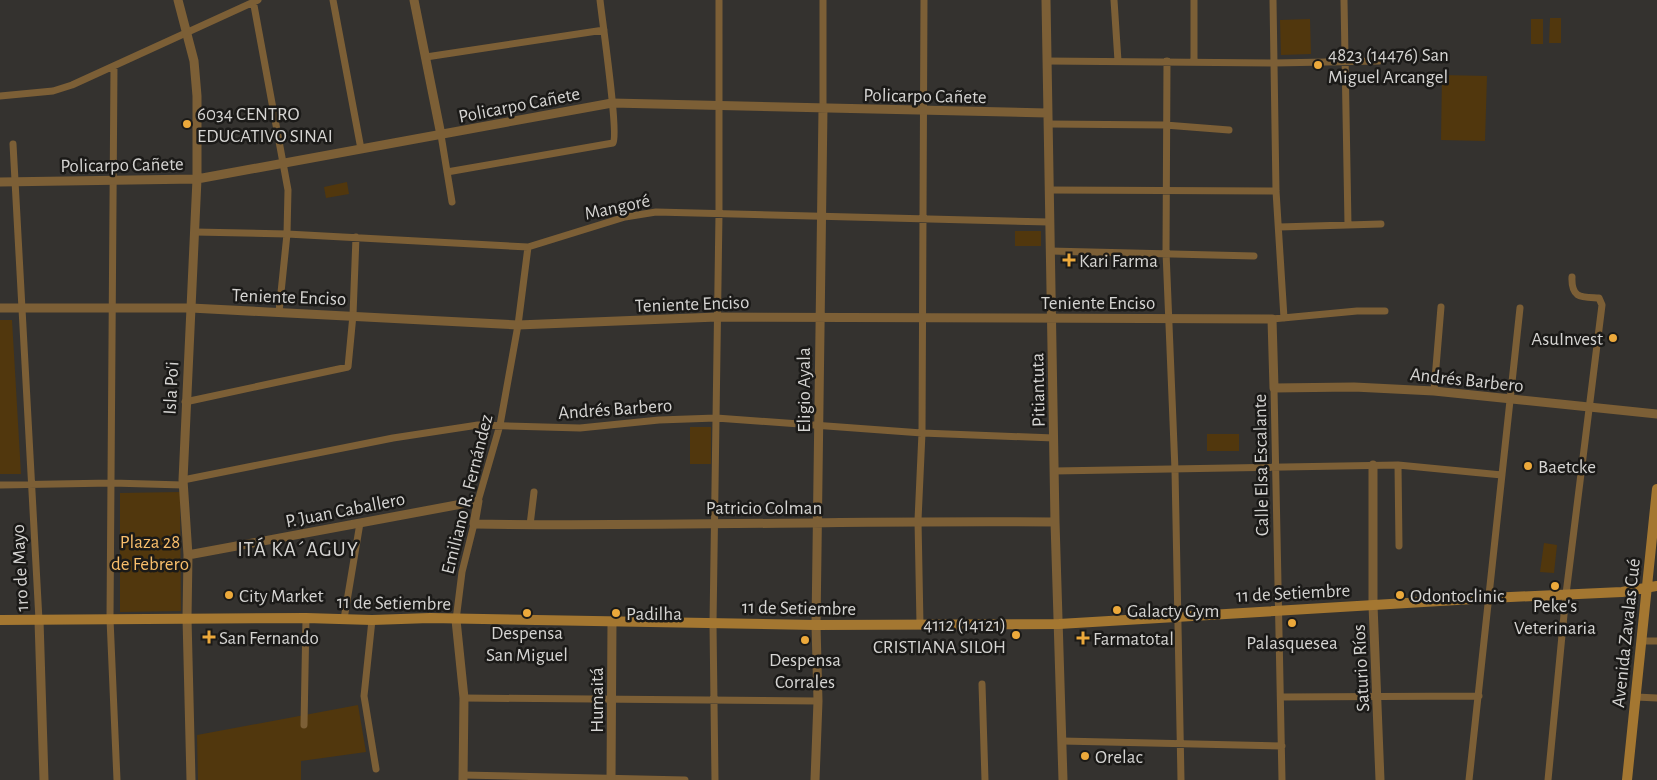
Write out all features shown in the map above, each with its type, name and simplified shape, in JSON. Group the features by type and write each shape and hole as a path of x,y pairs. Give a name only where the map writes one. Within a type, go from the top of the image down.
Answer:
{"main road":[{"name":"Avenida Zavalas Cué","path":"1627,780 1642,641 1652,587 1657,489"},
{"name":"11 de Setiembre","path":"0,620 306,618 372,620 430,618 456,620 816,625 1059,624 1490,598 1622,592 1652,587"}],"street":[{"name":"Isla Po'i","path":"178,0 197,78 197,179 185,402 183,482 188,555 187,618 191,780"},
{"path":"333,0 361,149"},
{"path":"414,0 441,135 452,202"},
{"path":"447,172 613,143 616,137 600,0"},
{"path":"715,780 713,624 716,523 719,214 719,0"},
{"name":"Eligio Ayala","path":"815,780 818,701 816,625 823,0"},
{"path":"920,625 918,520 922,433 921,219 924,111 924,0"},
{"name":"Pitiantuta","path":"1046,0 1055,522 1063,780"},
{"path":"1114,0 1118,61"},
{"path":"1194,0 1194,61"},
{"path":"1273,0 1276,191 1284,318"},
{"path":"1344,0 1348,226"},
{"path":"0,96 59,89 114,66 186,31 255,1 288,190 287,234 279,312"},
{"path":"426,57 604,30"},
{"path":"1047,62 1194,61 1274,63 1379,61"},
{"path":"1167,62 1165,125 1166,252 1175,470 1181,780"},
{"path":"114,66 110,619 117,780"},
{"name":"Policarpo Cañete","path":"0,182 114,182 197,179 612,103 1047,113"},
{"path":"1048,124 1165,125 1229,130"},
{"name":"1ro de Mayo","path":"13,144 20,308 38,620 44,780"},
{"path":"1049,190 1276,191"},
{"name":"Mangoré","path":"195,232 356,237 528,247 640,214 719,214 1049,222"},
{"path":"1279,228 1382,224"},
{"path":"185,402 344,369 350,364 356,237"},
{"name":"Emiliano R. Fernández","path":"463,777 464,698 456,620 462,572 478,501 500,425 518,325 528,247"},
{"path":"1050,251 1166,252 1254,256"},
{"path":"1548,780 1566,594 1602,302 1599,298 1580,297 1572,286 1572,277"},
{"path":"1434,391 1441,307"},
{"name":"Teniente Enciso","path":"0,308 191,308 518,325 717,317 1272,319 1357,311 1385,311"},
{"path":"1469,780 1520,308"},
{"name":"Calle Elsa Escalante","path":"1272,319 1280,610 1282,780"},
{"name":"Andrés Barbero","path":"1274,388 1354,387 1434,391 1657,414"},
{"name":"Andrés Barbero","path":"0,485 183,482 393,438 450,428 500,425 580,428 659,420 716,418 922,433 1054,438"},
{"name":"Saturio Ríos","path":"1373,465 1373,605 1380,780"},
{"path":"1054,471 1276,469 1398,465 1502,475"},
{"path":"1398,465 1399,546"},
{"path":"530,525 534,492"},
{"name":"P. Juan Caballero","path":"188,555 478,501"},
{"name":"Patricio Colman","path":"474,524 598,526 918,520 1055,522"},
{"path":"344,619 360,523"},
{"path":"304,724 306,618"},
{"path":"372,620 364,696 376,769"},
{"name":"Humaitá","path":"611,780 612,621"},
{"path":"1642,641 1657,641"},
{"path":"982,684 985,780"},
{"path":"1281,698 1479,696"},
{"path":"1636,697 1657,698"},
{"path":"464,698 715,702 818,701"},
{"path":"1062,741 1282,746"},
{"path":"463,777 685,780"}],"green space":[{"path":"1550,18 1561,18 1561,43 1549,43"},
{"path":"1310,19 1311,54 1281,55 1280,20"},
{"path":"1531,19 1543,19 1543,44 1531,44"},
{"path":"1442,75 1487,76 1485,141 1441,140"},
{"path":"347,182 349,194 326,198 324,187"},
{"path":"1015,231 1041,231 1041,246 1015,246"},
{"path":"0,320 12,320 21,474 0,474"},
{"path":"690,427 711,427 711,464 690,464"},
{"path":"1207,434 1239,434 1239,451 1207,451"},
{"name":"Plaza 28 de Febrero","path":"180,492 181,611 120,612 120,493"},
{"path":"1544,543 1557,545 1554,573 1540,572"},
{"path":"358,705 366,752 301,761 301,780 198,780 197,735"}],"place":[{"name":"4823 (14476) San Miguel Arcangel","path":"1318,65"},
{"name":"6034 CENTRO EDUCATIVO SINAI","path":"187,124"},
{"name":"Kari Farma","path":"1069,260"},
{"name":"AsuInvest","path":"1613,338"},
{"name":"Baetcke","path":"1528,466"},
{"name":"Peke's Veterinaria","path":"1555,586"},
{"name":"City Market","path":"229,595"},
{"name":"Odontoclinic","path":"1400,595"},
{"name":"Galacty Gym","path":"1117,610"},
{"name":"Despensa San Miguel","path":"527,613"},
{"name":"Padilha","path":"616,613"},
{"name":"Palasquesea","path":"1292,623"},
{"name":"4112 (14121) CRISTIANA SILOH","path":"1016,635"},
{"name":"San Fernando","path":"209,637"},
{"name":"Farmatotal","path":"1083,638"},
{"name":"Despensa Corrales","path":"805,640"},
{"name":"Orelac","path":"1085,756"}],"district":[{"name":"ITÁ KA´AGUY","path":"298,549"}]}
